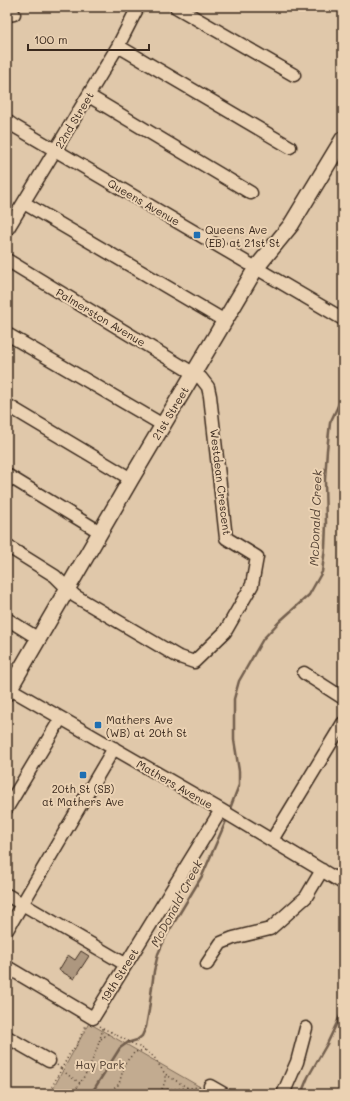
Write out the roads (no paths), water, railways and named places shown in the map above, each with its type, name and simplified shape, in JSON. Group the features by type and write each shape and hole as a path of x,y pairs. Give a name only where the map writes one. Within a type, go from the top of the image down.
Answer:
{"main road":[{"name":"21st Street","path":"8,689 69,588 100,532 256,268 291,225 343,139"}],"street":[{"name":"22nd Street","path":"7,230 89,96 118,46 138,7"},
{"path":"176,7 294,75"},
{"path":"118,46 290,147"},
{"path":"89,96 251,193"},
{"name":"Queens Avenue","path":"7,121 343,318"},
{"path":"24,203 225,321"},
{"name":"Palmerston Avenue","path":"7,260 194,374"},
{"path":"7,334 163,425"},
{"name":"Westdean Crescent","path":"69,588 75,596 177,656 194,662 225,632 252,585 257,557 226,538 210,396 208,387 201,378 194,374"},
{"path":"7,404 131,479"},
{"path":"7,476 100,532"},
{"path":"7,546 55,576 69,588"},
{"path":"7,619 39,638"},
{"path":"304,673 343,698"},
{"name":"Mathers Avenue","path":"8,689 114,748 343,883"},
{"path":"7,808 61,718"},
{"path":"272,840 343,722"},
{"path":"7,930 114,748"},
{"name":"19th Street","path":"7,967 92,1018 221,810"},
{"path":"207,964 221,943 233,938 270,928 306,897 322,870"},
{"path":"7,895 125,964"},
{"path":"283,1094 297,1062 306,1028"},
{"path":"7,1037 49,1061"},
{"path":"210,1086 224,1094"}],"waterway":[{"name":"McDonald Creek","path":"231,806 239,785 239,771 234,740 234,699 239,681 263,639 280,621 309,595 322,572 326,524 325,480 330,423 343,395"},
{"name":"McDonald Creek","path":"91,1094 120,1048 142,1036 146,1027 158,954 166,936 202,876 226,821"},
{"path":"301,1094 308,1077 327,1044 343,1010"}],"place":[{"name":"Queens Ave (EB) at 21st St","path":"197,235"},
{"name":"Mathers Ave (WB) at 20th St","path":"98,725"},
{"name":"20th St (SB) at Mathers Ave","path":"83,775"}],"park label":[{"name":"Hay Park","path":"100,1064"}]}
